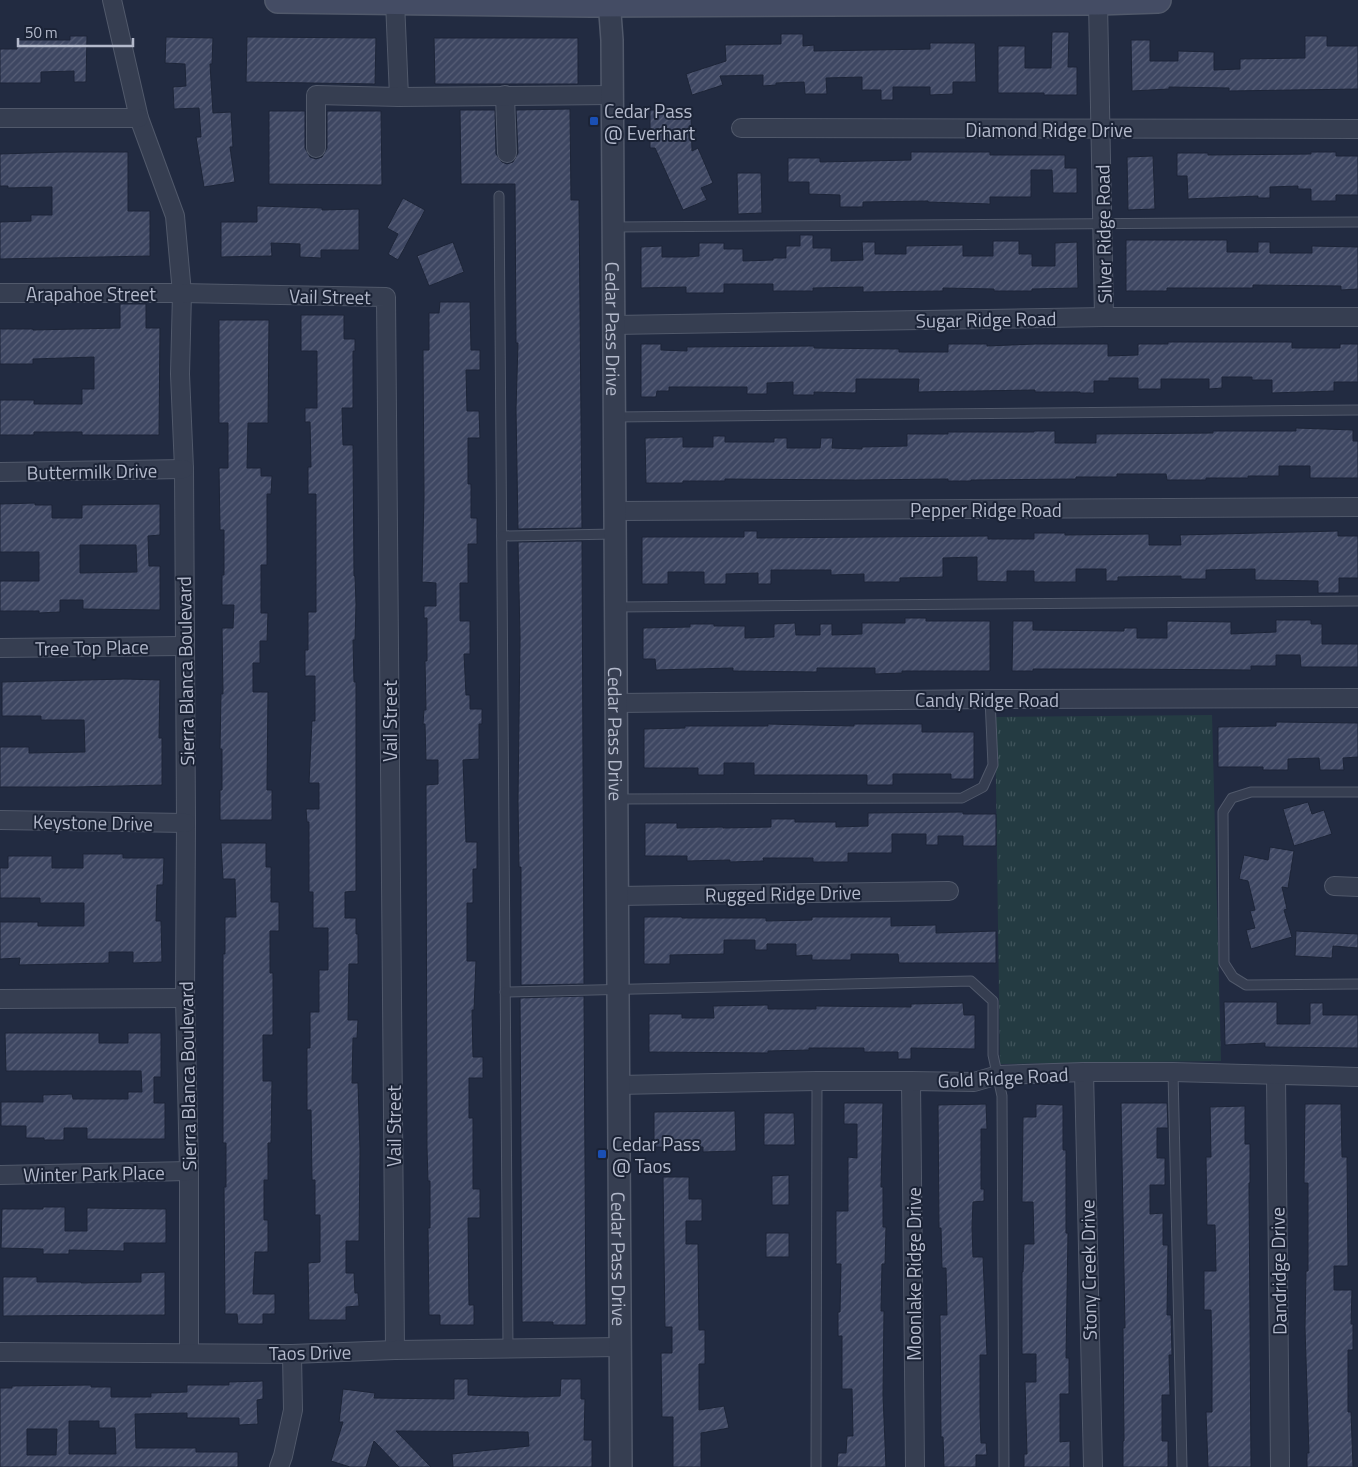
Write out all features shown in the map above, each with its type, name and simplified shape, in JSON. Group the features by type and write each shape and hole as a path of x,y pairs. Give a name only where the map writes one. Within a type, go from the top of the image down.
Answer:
{"main road":[{"path":"278,0 609,2 1098,2 1158,0"}],"street":[{"name":"Sierra Blanca Boulevard","path":"112,0 139,118 174,216 182,293 180,374 184,469 185,998 189,1171 189,1352"},
{"path":"395,1 399,97"},
{"name":"Cedar Pass Drive","path":"609,2 612,40 614,227 621,1467"},
{"name":"Silver Ridge Road","path":"1098,2 1104,317"},
{"path":"316,148 316,95 399,97 612,95"},
{"path":"505,95 507,153"},
{"path":"0,118 139,118"},
{"name":"Diamond Ridge Drive","path":"741,128 1358,128"},
{"name":"Arapahoe Street","path":"0,293 182,293"},
{"name":"Vail Street","path":"182,293 386,297 395,1350"},
{"name":"Sugar Ridge Road","path":"614,325 1104,317 1358,317"},
{"name":"Buttermilk Drive","path":"0,472 184,469"},
{"name":"Pepper Ridge Road","path":"615,511 1358,507"},
{"name":"Tree Top Place","path":"0,648 184,646"},
{"name":"Candy Ridge Road","path":"617,702 1358,698"},
{"name":"Keystone Drive","path":"0,820 186,823"},
{"path":"1334,886 1358,887"},
{"name":"Rugged Ridge Drive","path":"617,896 949,891"},
{"path":"0,999 185,998"},
{"name":"Gold Ridge Road","path":"618,1086 817,1081 974,1082 998,1075 1084,1072 1173,1072 1358,1077"},
{"name":"Stony Creek Drive","path":"1084,1072 1093,1467"},
{"name":"Dandridge Drive","path":"1276,1076 1280,1467"},
{"name":"Moonlake Ridge Drive","path":"911,1081 915,1467"},
{"name":"Winter Park Place","path":"0,1175 189,1171"},
{"name":"Taos Drive","path":"0,1352 292,1354 395,1350 620,1347"},
{"path":"279,1467 293,1410 292,1354"}],"lane":[{"path":"499,196 508,1348"},
{"path":"614,227 1358,222"},
{"path":"614,417 1358,410"},
{"path":"502,536 615,534"},
{"path":"616,607 1358,601"},
{"path":"616,799 962,798 983,787 993,765 990,699"},
{"path":"1358,792 1251,792 1232,798 1223,812 1224,963 1233,977 1246,985 1358,984"},
{"path":"505,992 971,981 993,1001 993,1055 1002,1096 1004,1467"},
{"path":"1173,1072 1182,1467"},
{"path":"816,1467 817,1081"}],"green space":[{"path":"1212,715 1221,1061 1000,1064 995,717"}],"building":[{"path":"1052,32 1069,32 1068,67 1077,67 1077,95 998,93 998,46 1025,46 1025,68 1051,68"},
{"path":"781,34 803,34 803,46 814,45 814,51 930,49 930,43 975,43 976,82 953,82 953,94 930,95 930,87 893,87 893,100 881,100 881,90 862,90 862,77 826,78 827,94 805,94 804,82 776,83 776,85 763,86 763,75 720,76 723,85 692,95 686,74 726,61 725,45 781,44"},
{"path":"70,36 87,36 86,82 74,82 74,71 41,72 41,83 0,83 0,49 17,49 17,40 70,40"},
{"path":"1305,36 1327,36 1327,46 1358,46 1358,89 1229,91 1229,88 1169,87 1169,89 1132,91 1131,40 1150,40 1150,61 1178,61 1178,51 1214,52 1214,70 1240,69 1240,59 1305,58"},
{"path":"166,37 213,38 212,64 210,64 213,113 231,112 233,147 230,147 235,182 204,187 196,137 201,137 199,108 174,109 173,87 186,86 185,64 165,63"},
{"path":"247,37 376,38 375,84 246,82"},
{"path":"434,38 578,38 578,84 435,84"},
{"path":"570,109 571,200 579,200 582,528 518,529 516,409 518,343 516,343 515,184 461,184 460,110 495,110 496,154 502,162 507,164 513,162 518,153 516,110"},
{"path":"650,110 691,110 692,151 698,148 713,183 701,188 707,200 683,210 655,148 650,148"},
{"path":"269,111 305,111 305,148 310,157 316,159 322,157 327,148 327,111 381,111 382,185 269,184"},
{"path":"128,152 128,211 150,211 150,256 0,259 0,222 31,221 31,215 52,215 52,187 8,188 8,186 0,186 0,154"},
{"path":"911,152 990,152 990,155 1065,155 1065,168 1077,168 1077,193 1053,193 1052,170 1031,170 1031,197 990,197 990,204 928,201 863,202 863,207 840,207 840,195 809,194 809,182 788,182 788,158 820,158 820,162 911,160"},
{"path":"1311,152 1336,152 1336,156 1358,156 1358,195 1336,195 1336,201 1311,201 1311,189 1298,189 1298,186 1270,187 1270,198 1258,198 1258,196 1188,199 1187,176 1177,176 1177,153 1208,153 1208,155 1311,154"},
{"path":"1153,156 1155,209 1128,210 1127,157"},
{"path":"737,173 761,173 762,213 738,214"},
{"path":"403,198 425,210 398,260 388,254 398,234 387,228"},
{"path":"257,206 322,208 322,210 359,209 359,250 321,250 321,258 300,257 300,244 271,243 272,256 221,257 221,222 257,222"},
{"path":"800,235 813,235 813,248 831,248 831,261 863,260 862,242 875,242 875,254 906,254 906,246 963,245 963,256 993,256 993,241 1019,241 1019,254 1032,254 1032,266 1055,266 1055,243 1077,242 1078,288 994,291 994,289 943,288 943,291 863,292 863,287 813,288 813,291 773,291 773,284 724,284 724,293 686,293 686,287 641,288 641,247 662,246 662,257 686,257 699,256 699,243 724,243 724,249 743,249 743,261 773,260 773,258 786,258 786,246 800,246"},
{"path":"1126,240 1227,240 1227,252 1258,252 1258,242 1270,242 1270,253 1312,253 1312,246 1358,247 1358,289 1341,290 1341,286 1253,285 1253,288 1167,288 1167,291 1126,291"},
{"path":"453,242 464,272 429,286 417,256"},
{"path":"440,302 470,302 471,350 480,350 480,370 466,370 467,411 479,411 480,438 468,438 468,484 471,484 471,518 477,518 477,544 468,544 468,583 460,583 460,621 470,621 470,654 464,654 466,695 470,695 470,709 482,709 482,724 479,724 479,759 463,760 466,842 477,842 477,869 473,869 473,903 467,903 467,961 476,961 474,1010 472,1010 473,1057 483,1057 483,1078 469,1078 469,1118 473,1118 473,1189 480,1189 480,1218 468,1218 469,1305 474,1305 474,1325 440,1325 440,1315 429,1315 428,1228 430,1228 430,1181 428,1181 427,1148 426,785 438,784 438,760 426,760 425,724 423,724 424,710 426,710 425,661 427,661 427,618 424,618 424,606 436,606 436,583 422,582 424,497 423,350 429,350 429,313 439,313"},
{"path":"120,304 146,304 146,328 160,328 159,435 82,435 82,432 34,432 34,435 0,435 0,400 34,400 34,404 82,404 82,389 94,389 94,357 33,359 33,364 0,364 0,329 120,328"},
{"path":"301,315 344,315 344,339 355,339 355,351 353,351 353,408 342,408 343,445 353,445 356,604 355,640 353,640 354,682 356,682 356,891 345,892 345,918 356,918 356,934 358,934 358,964 349,964 348,1020 358,1020 357,1038 353,1038 352,1083 358,1083 360,1151 359,1241 346,1241 346,1273 354,1273 355,1293 358,1293 359,1306 346,1307 346,1320 309,1320 308,1263 320,1262 320,1215 315,1215 315,1180 312,1180 311,1110 307,1110 307,1048 310,1048 310,1012 319,1012 319,970 328,970 328,928 313,928 313,892 309,892 309,822 307,822 306,809 319,809 319,783 309,783 312,721 315,721 315,676 305,676 305,650 308,650 308,612 316,612 316,494 308,494 308,467 311,467 310,422 305,422 305,408 317,408 317,351 301,351"},
{"path":"219,320 269,320 268,423 248,423 247,468 261,468 261,476 272,476 271,494 267,494 267,565 261,565 261,613 268,613 267,641 260,641 260,663 253,663 253,692 268,692 267,790 272,790 272,820 220,820 220,790 222,790 222,749 220,749 221,694 223,694 222,628 233,628 234,605 222,605 224,530 220,530 219,468 228,468 228,423 219,423"},
{"path":"1168,342 1292,342 1292,348 1340,348 1340,344 1358,344 1358,382 1334,382 1334,391 1272,393 1272,380 1252,380 1252,377 1222,377 1222,388 1209,389 1209,379 1161,379 1161,389 1138,389 1138,378 1109,378 1109,381 1094,381 1094,393 1080,393 1035,392 1035,390 918,392 919,379 856,379 856,393 814,392 814,395 793,395 793,382 767,383 767,394 747,394 747,387 669,387 669,391 657,391 656,397 641,397 641,344 661,344 661,350 687,351 687,347 814,346 814,348 899,349 899,352 948,352 948,344 987,344 987,346 1108,344 1108,356 1138,355 1138,344 1168,344"},
{"path":"1296,428 1353,430 1353,441 1358,441 1358,478 1310,478 1310,466 1279,466 1279,476 1206,478 1206,480 1167,480 1166,474 1117,474 1117,477 1076,477 1076,479 948,481 948,479 725,479 725,481 646,483 645,438 683,437 683,447 713,447 713,436 725,436 725,442 774,442 774,438 787,438 787,448 820,448 821,438 833,438 832,448 862,449 862,447 907,446 907,434 948,434 948,432 1055,431 1055,443 1096,443 1096,434 1296,431"},
{"path":"35,503 35,505 52,505 52,518 82,518 82,505 160,504 160,535 148,536 149,566 160,566 160,610 83,609 83,600 60,600 60,612 0,611 0,581 39,581 39,552 0,552 0,504","holes":["80,545 136,545 137,572 80,573"]},
{"path":"744,531 757,531 757,538 988,536 988,539 1034,539 1034,533 1065,533 1065,535 1149,534 1149,545 1181,545 1180,535 1338,531 1338,536 1358,536 1358,578 1339,578 1339,593 1318,593 1318,581 1255,580 1255,569 1206,570 1206,579 1181,579 1181,576 1118,577 1118,581 1106,581 1106,569 1076,569 1076,582 1034,582 1034,571 1007,571 1007,582 977,581 977,557 943,558 943,577 900,578 900,582 864,582 864,574 831,575 831,570 771,570 771,584 758,584 758,573 726,574 726,584 704,584 704,572 668,572 668,584 642,584 642,537 744,537"},
{"path":"582,541 584,984 521,985 521,867 519,867 518,801 520,638 518,542"},
{"path":"905,618 926,618 926,621 990,621 990,671 902,671 902,673 875,674 875,668 817,668 817,672 733,671 733,668 656,670 655,659 643,659 643,628 690,627 690,624 745,626 745,638 774,637 774,624 795,623 796,635 820,635 820,624 832,624 832,635 862,634 862,623 905,623"},
{"path":"1276,620 1311,620 1311,624 1322,624 1322,644 1358,644 1358,667 1301,667 1300,655 1276,655 1276,666 1251,666 1251,670 1033,669 1033,671 1012,671 1013,621 1033,621 1033,630 1124,631 1124,628 1137,628 1137,638 1167,638 1167,621 1231,622 1231,634 1276,632"},
{"path":"160,680 159,738 162,738 162,785 0,787 0,747 29,747 29,753 85,752 84,720 41,720 41,716 2,716 2,682"},
{"path":"1276,722 1358,723 1358,757 1343,758 1344,770 1320,770 1319,758 1288,759 1288,770 1263,770 1263,767 1218,767 1218,727 1276,726"},
{"path":"768,724 854,726 854,724 922,724 922,732 974,732 974,779 951,779 951,774 893,774 893,785 867,785 867,775 754,775 754,763 724,763 724,775 698,775 698,768 644,768 644,729 685,728 685,726 768,726"},
{"path":"1308,802 1312,814 1324,810 1332,834 1294,846 1283,809"},
{"path":"963,812 963,814 996,814 996,846 963,846 963,836 938,836 938,845 926,845 926,834 892,834 892,853 848,853 848,862 813,862 813,858 763,858 764,861 730,862 730,860 687,861 687,856 645,856 645,823 677,823 677,828 771,827 771,819 795,819 795,822 836,822 836,827 868,826 868,813"},
{"path":"221,843 266,843 266,867 271,867 271,902 279,902 279,931 270,931 270,973 273,973 273,1035 263,1035 263,1081 272,1081 271,1143 268,1143 268,1180 264,1180 264,1220 268,1220 268,1252 255,1252 253,1294 275,1294 275,1314 263,1314 263,1324 238,1324 237,1314 225,1314 224,1187 226,1187 226,1143 223,1143 223,954 225,954 225,917 236,917 235,879 223,879"},
{"path":"1270,847 1294,851 1288,888 1282,887 1287,909 1284,910 1292,937 1251,949 1246,930 1255,928 1250,911 1255,910 1248,881 1239,879 1244,855 1268,860"},
{"path":"83,854 123,854 123,858 164,858 163,885 157,885 156,921 161,921 162,962 133,963 133,952 109,952 109,963 19,965 20,958 0,959 0,922 38,922 38,926 84,926 84,903 40,903 40,898 0,898 0,868 8,868 8,856 52,856 52,868 83,868"},
{"path":"644,917 766,918 766,921 812,920 812,917 891,917 891,926 936,925 936,933 996,931 996,963 899,963 898,954 851,954 851,960 812,960 812,955 796,956 796,944 767,944 767,950 755,950 755,940 724,940 724,954 670,955 670,964 644,964"},
{"path":"1296,931 1358,934 1358,948 1333,946 1332,958 1295,956"},
{"path":"584,996 586,1325 553,1325 553,1322 522,1322 520,998"},
{"path":"1224,1002 1277,1002 1277,1024 1310,1024 1310,1003 1323,1003 1323,1015 1358,1015 1358,1048 1265,1047 1265,1043 1225,1045"},
{"path":"963,1003 964,1015 975,1015 975,1049 911,1048 911,1059 898,1059 898,1052 864,1052 864,1048 809,1048 809,1050 768,1051 768,1053 649,1052 649,1014 682,1014 682,1018 714,1018 713,1006 768,1005 768,1009 816,1009 816,1006 911,1007 911,1004"},
{"path":"5,1033 99,1033 99,1043 128,1043 128,1033 161,1033 161,1077 154,1077 154,1103 165,1103 165,1139 87,1139 87,1128 64,1128 64,1140 44,1140 44,1138 26,1138 26,1126 1,1126 1,1102 43,1102 43,1095 72,1094 73,1099 128,1099 128,1092 142,1092 141,1071 6,1071"},
{"path":"844,1103 883,1103 881,1187 883,1187 883,1227 886,1227 885,1264 882,1264 881,1311 884,1311 883,1395 886,1467 837,1467 838,1453 846,1453 847,1436 853,1436 852,1389 842,1389 842,1336 838,1336 841,1264 836,1264 836,1211 848,1211 848,1157 857,1158 857,1124 844,1124"},
{"path":"1121,1103 1167,1103 1168,1128 1157,1128 1157,1158 1165,1158 1165,1185 1150,1185 1150,1214 1163,1213 1163,1245 1168,1245 1167,1315 1171,1315 1172,1355 1169,1355 1170,1395 1162,1395 1162,1441 1168,1441 1168,1467 1123,1467 1123,1328 1125,1328"},
{"path":"986,1104 987,1129 981,1129 981,1189 984,1189 984,1201 973,1202 972,1227 973,1257 983,1257 987,1355 980,1355 980,1413 981,1443 986,1443 987,1455 976,1455 976,1467 944,1467 943,1437 941,1437 940,1315 947,1315 946,1268 942,1268 941,1228 939,1228 938,1105"},
{"path":"1036,1104 1063,1105 1063,1150 1066,1150 1066,1233 1068,1233 1066,1358 1069,1358 1069,1394 1060,1394 1060,1442 1070,1441 1070,1467 1024,1467 1024,1454 1027,1454 1025,1382 1036,1382 1036,1354 1022,1354 1024,1244 1034,1244 1033,1202 1022,1202 1023,1117 1036,1117"},
{"path":"1305,1104 1341,1104 1342,1157 1347,1157 1348,1266 1334,1266 1334,1290 1352,1290 1351,1324 1353,1324 1353,1350 1348,1350 1348,1412 1351,1412 1353,1467 1307,1467 1307,1453 1309,1453 1305,1328 1306,1271 1308,1271 1308,1183 1304,1183"},
{"path":"1245,1106 1245,1144 1250,1144 1251,1467 1208,1467 1206,1412 1212,1412 1212,1351 1211,1310 1204,1310 1204,1271 1216,1271 1215,1225 1207,1225 1206,1157 1211,1157 1210,1107"},
{"path":"735,1111 736,1151 703,1152 703,1147 654,1147 654,1112"},
{"path":"764,1113 794,1113 795,1145 764,1145"},
{"path":"789,1175 789,1205 772,1205 772,1176"},
{"path":"663,1177 689,1177 689,1199 702,1199 702,1221 686,1221 686,1244 698,1244 699,1330 705,1330 705,1364 699,1364 699,1410 724,1406 729,1428 701,1433 701,1467 673,1467 673,1417 662,1417 661,1353 672,1353 672,1327 665,1327"},
{"path":"43,1207 65,1207 65,1231 87,1231 87,1208 166,1209 166,1243 124,1243 124,1251 69,1250 69,1254 43,1254 43,1249 1,1248 2,1209 43,1209"},
{"path":"766,1233 789,1233 789,1257 766,1257"},
{"path":"165,1272 165,1315 3,1316 3,1277 37,1277 37,1282 141,1282 141,1273"},
{"path":"454,1379 468,1379 468,1395 525,1397 560,1396 561,1379 581,1379 581,1399 585,1399 584,1440 592,1440 592,1467 453,1467 452,1454 529,1446 528,1432 396,1431 431,1467 399,1467 374,1441 366,1467 350,1467 331,1461 343,1422 339,1422 343,1389 375,1393 374,1398 454,1399"},
{"path":"263,1381 263,1399 257,1400 258,1424 239,1425 239,1418 187,1418 187,1413 135,1414 136,1448 196,1448 196,1452 238,1452 238,1467 0,1467 0,1388 12,1388 12,1386 91,1385 91,1387 111,1387 111,1397 151,1397 151,1393 187,1392 187,1385 229,1385 229,1382","holes":["69,1421 99,1421 99,1428 115,1428 116,1454 69,1454","27,1429 57,1429 56,1455 27,1455"]}],"place":[{"name":"Cedar Pass @ Everhart","path":"594,121"},
{"name":"Cedar Pass @ Taos","path":"602,1154"}]}
